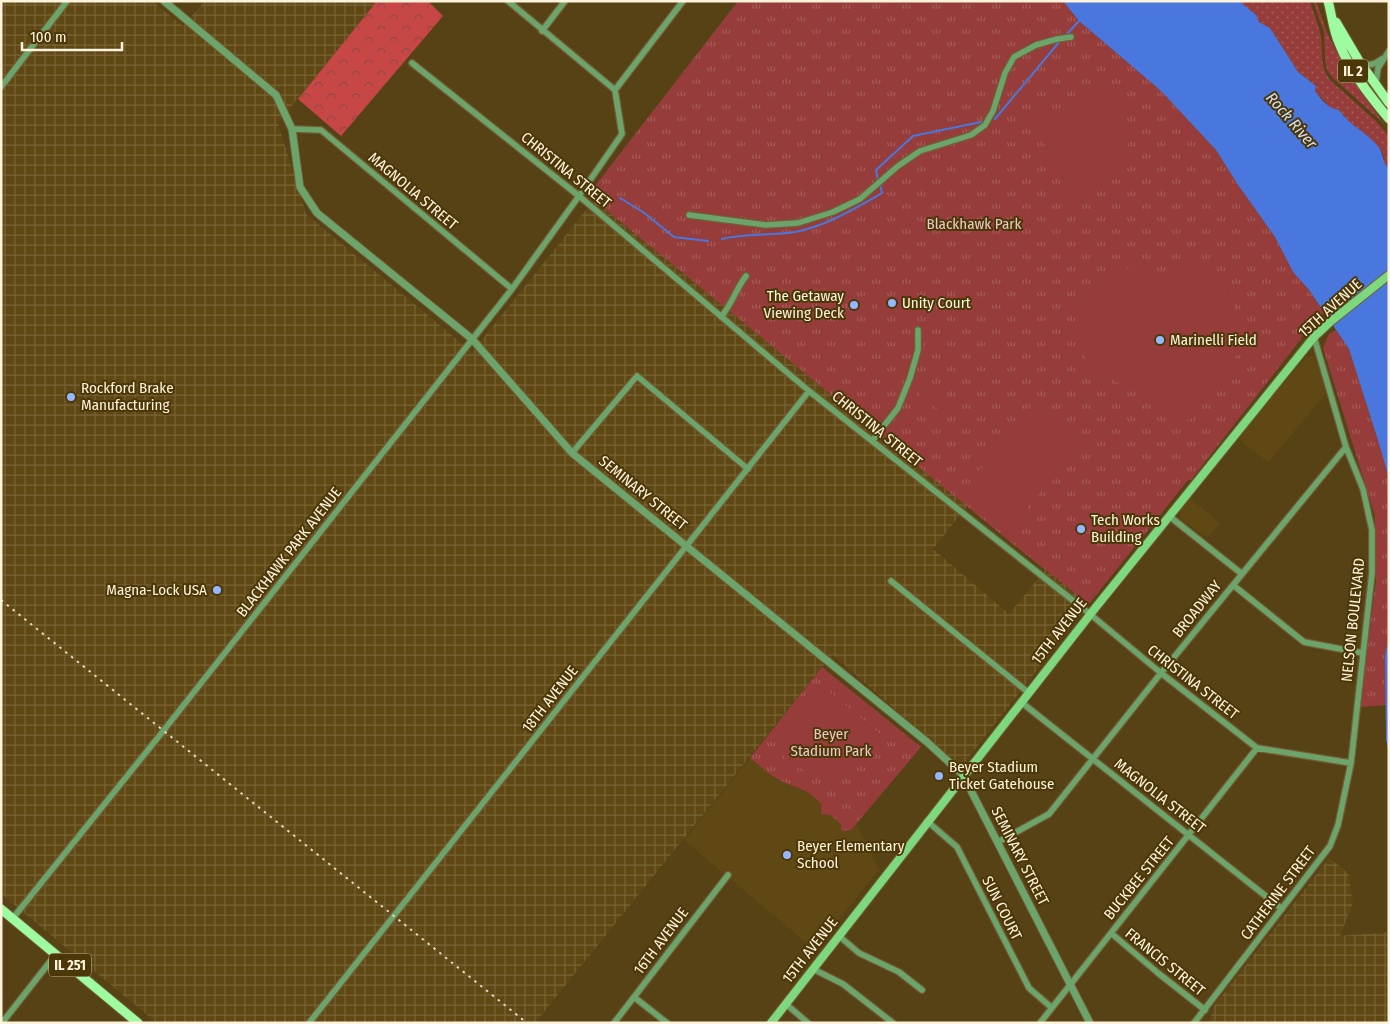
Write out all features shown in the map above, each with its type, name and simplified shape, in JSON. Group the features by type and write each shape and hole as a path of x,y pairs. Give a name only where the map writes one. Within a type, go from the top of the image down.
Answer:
{"main road":[{"name":"IL 2","path":"1328,1 1338,42 1345,58 1389,119"},
{"name":"IL 2","path":"1332,15 1359,60 1389,103"},
{"name":"15TH AVENUE","path":"771,1023 1090,614 1314,337 1389,275"},
{"name":"IL 251","path":"1,909 138,1023"}],"street":[{"path":"1,87 67,1"},
{"name":"SEMINARY STREET","path":"164,1 276,94 292,129 300,187 316,213 472,339 572,454 927,742 963,775 1090,1023"},
{"path":"508,1 615,90 683,1"},
{"path":"542,31 565,1"},
{"path":"689,216 766,225 798,223 833,212 860,199 898,166 920,151 971,135 986,125 993,111 1005,73 1014,57 1036,44 1071,37"},
{"path":"1376,86 1378,68 1389,51"},
{"path":"1359,60 1370,65 1384,57"},
{"name":"CHRISTINA STREET","path":"412,63 579,196 809,391 1257,748 1351,763"},
{"name":"BLACKHAWK PARK AVENUE","path":"13,918 512,289 622,134 615,90"},
{"name":"MAGNOLIA STREET","path":"292,129 321,130 512,289"},
{"path":"722,317 746,276"},
{"path":"872,441 898,408 910,378 918,350 918,330"},
{"name":"NELSON BOULEVARD","path":"1314,337 1346,447 1363,489 1372,530 1372,573 1351,763"},
{"path":"572,454 636,376 748,469"},
{"name":"18TH AVENUE","path":"309,1023 809,391"},
{"name":"BROADWAY","path":"998,842 1049,814 1161,673 1346,447"},
{"path":"1169,516 1242,574"},
{"path":"891,581 1029,693"},
{"path":"1233,585 1304,642 1362,653"},
{"name":"MAGNOLIA STREET","path":"1021,702 1282,909"},
{"name":"BUCKBEE STREET","path":"1040,1023 1257,748"},
{"name":"CATHERINE STREET","path":"1194,1023 1330,846 1338,825 1351,763"},
{"name":"SUN COURT","path":"927,821 957,847 1029,988 1052,1008"},
{"name":"16TH AVENUE","path":"614,1023 728,875"},
{"name":"FRANCIS STREET","path":"1110,933 1205,1010"},
{"path":"839,936 859,953 898,972 922,990"},
{"path":"2,1023 56,954"},
{"path":"813,969 843,984 893,1023"},
{"path":"634,997 667,1023"},
{"path":"786,1004 808,1023"}],"shaded area":[{"path":"1,1 152,1 183,26 205,1 377,1 278,123 306,214 472,352 594,200 967,506 933,549 1009,614 1045,570 1014,545 1089,604 961,767 833,655 535,1023 157,1023 1,894"},
{"path":"1311,355 1316,359 1327,392 1268,463 1238,438 1306,357"},
{"path":"1190,498 1220,523 1207,538 1180,518 1179,512"},
{"name":"Beyer Elementary School","path":"750,758 774,778 805,789 814,795 821,804 857,824 879,870 815,950 684,840"},
{"path":"1329,858 1348,873 1353,903 1340,936 1389,932 1389,1023 1209,1023 1214,1006"}],"green space":[{"path":"377,1 428,1 443,16 341,136 298,99"},
{"name":"Blackhawk Park","path":"738,1 1063,1 1079,21 1161,91 1216,150 1275,237 1293,272 1309,290 1324,313 1303,333 1301,339 1191,480 1188,480 1089,604 1014,545 588,195"},
{"path":"1310,1 1320,32 1324,69 1331,81 1375,120 1389,136 1389,168 1384,162 1383,153 1371,139 1348,121 1339,110 1332,110 1315,91 1316,86 1298,72 1270,28 1259,22 1240,2"},
{"path":"1313,1 1316,1 1328,35 1348,73 1389,131 1380,120 1333,78 1327,70 1324,32"},
{"path":"1110,87 1123,110 1128,129 1128,148 1125,156 1116,168 1096,186 1082,193 1067,197 1039,131 1031,127 1030,123 1035,114 1044,115"},
{"name":"Marinelli Field","path":"1145,260 1156,278 1163,277 1184,260 1221,288 1234,306 1238,317 1240,338 1235,358 1231,366 1212,384 1190,421 1098,372 1089,363 1081,346 1078,307 1074,296"},
{"name":"Unity Court","path":"905,294 907,309 879,313 877,298"},
{"path":"1336,330 1349,349 1389,479 1389,638 1385,655 1386,705 1360,707 1376,580 1374,549 1375,516 1323,348 1329,334"},
{"path":"924,384 948,396 941,410 918,398"},
{"path":"1036,400 1084,438 1010,529 963,491"},
{"name":"Beyer Stadium Park","path":"822,667 921,747 851,830 843,831 841,824 830,815 821,814 821,804 810,793 774,777 750,758"},
{"path":"826,689 880,734 870,752 855,765 838,774 819,774 804,770 783,756 777,737 814,691"}],"water":[{"name":"Rock River","path":"1063,1 1239,1 1256,15 1259,22 1270,28 1298,72 1316,86 1315,91 1323,101 1331,108 1339,110 1379,148 1389,168 1389,479 1349,349 1309,290 1293,272 1275,237 1216,150 1161,91 1079,21"},
{"path":"1389,638 1389,753 1386,740 1385,655"}],"waterway":[{"path":"1065,36 1079,21"},
{"path":"995,119 1060,41"},
{"path":"878,180 876,170 913,136 981,122"},
{"path":"722,239 795,232 818,226 882,193 880,184"},
{"path":"620,198 643,212 674,237 708,241"}],"railway":[{"path":"1,600 527,1023"}],"place":[{"name":"Unity Court","path":"892,303"},
{"name":"The Getaway Viewing Deck","path":"854,305"},
{"name":"Marinelli Field","path":"1160,340"},
{"name":"Rockford Brake Manufacturing","path":"71,397"},
{"name":"Tech Works Building","path":"1081,529"},
{"name":"Magna-Lock USA","path":"217,590"},
{"name":"Beyer Stadium Ticket Gatehouse","path":"939,776"},
{"name":"Beyer Elementary School","path":"787,855"}]}
